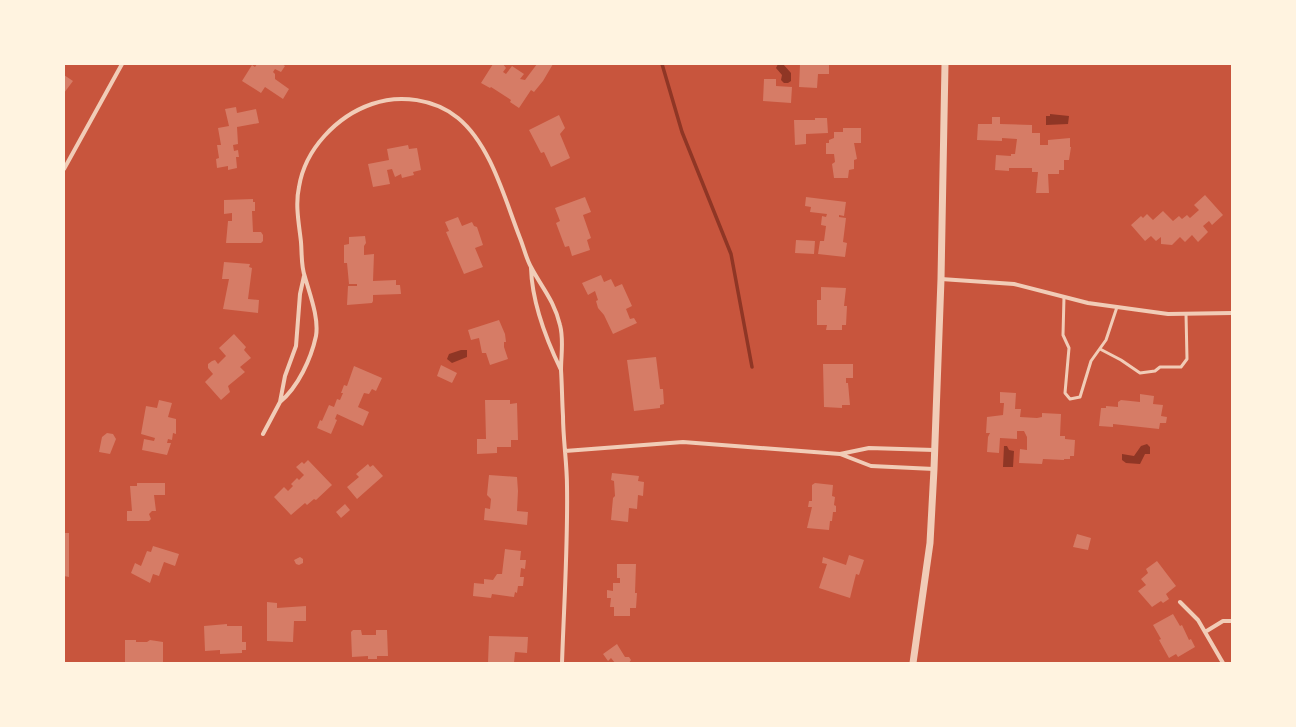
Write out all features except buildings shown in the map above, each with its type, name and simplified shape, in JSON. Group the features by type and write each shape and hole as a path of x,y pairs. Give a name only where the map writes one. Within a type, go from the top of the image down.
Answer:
{"street":[{"path":"64,169 122,64"},
{"path":"913,663 930,543 934,469 941,279 944,64"},
{"path":"280,402 290,394 308,360 316,338 317,326 309,288 304,276 297,208 298,188 303,171 320,142 338,122 355,111 385,100 410,99 427,102 447,111 458,118 468,128 486,153 531,267 547,291 561,327 563,344 561,370 568,486 562,663"},
{"path":"531,267 531,280 535,301 561,370"},
{"path":"263,434 280,402 285,376 296,346 300,294 304,276"},
{"path":"941,279 1014,284 1088,303 1168,314 1232,313"},
{"path":"565,451 683,442 840,454 869,448 934,450"},
{"path":"840,454 871,466 934,469"},
{"path":"1180,602 1198,620 1223,663"},
{"path":"1205,632 1223,621 1232,621"}],"lane":[{"path":"1064,297 1063,335 1068,348 1065,393 1070,398 1080,397 1091,361 1106,340 1117,307"},
{"path":"1100,349 1121,360 1140,373 1155,371 1160,367 1181,367 1187,359 1186,314"}],"shaded area":[{"path":"778,64 783,64 791,73 791,81 788,83 784,83 781,80 782,75 776,68"},
{"path":"1050,114 1069,116 1068,124 1046,125 1046,116 1050,116"},
{"path":"461,350 467,350 467,357 452,363 447,359 449,354"},
{"path":"1147,444 1150,447 1150,454 1145,454 1140,464 1126,463 1122,460 1122,454 1134,456 1141,446"},
{"path":"1004,446 1007,446 1009,450 1014,451 1013,467 1003,467"}],"waterway":[{"path":"662,64 682,132 731,254 752,367"}]}
